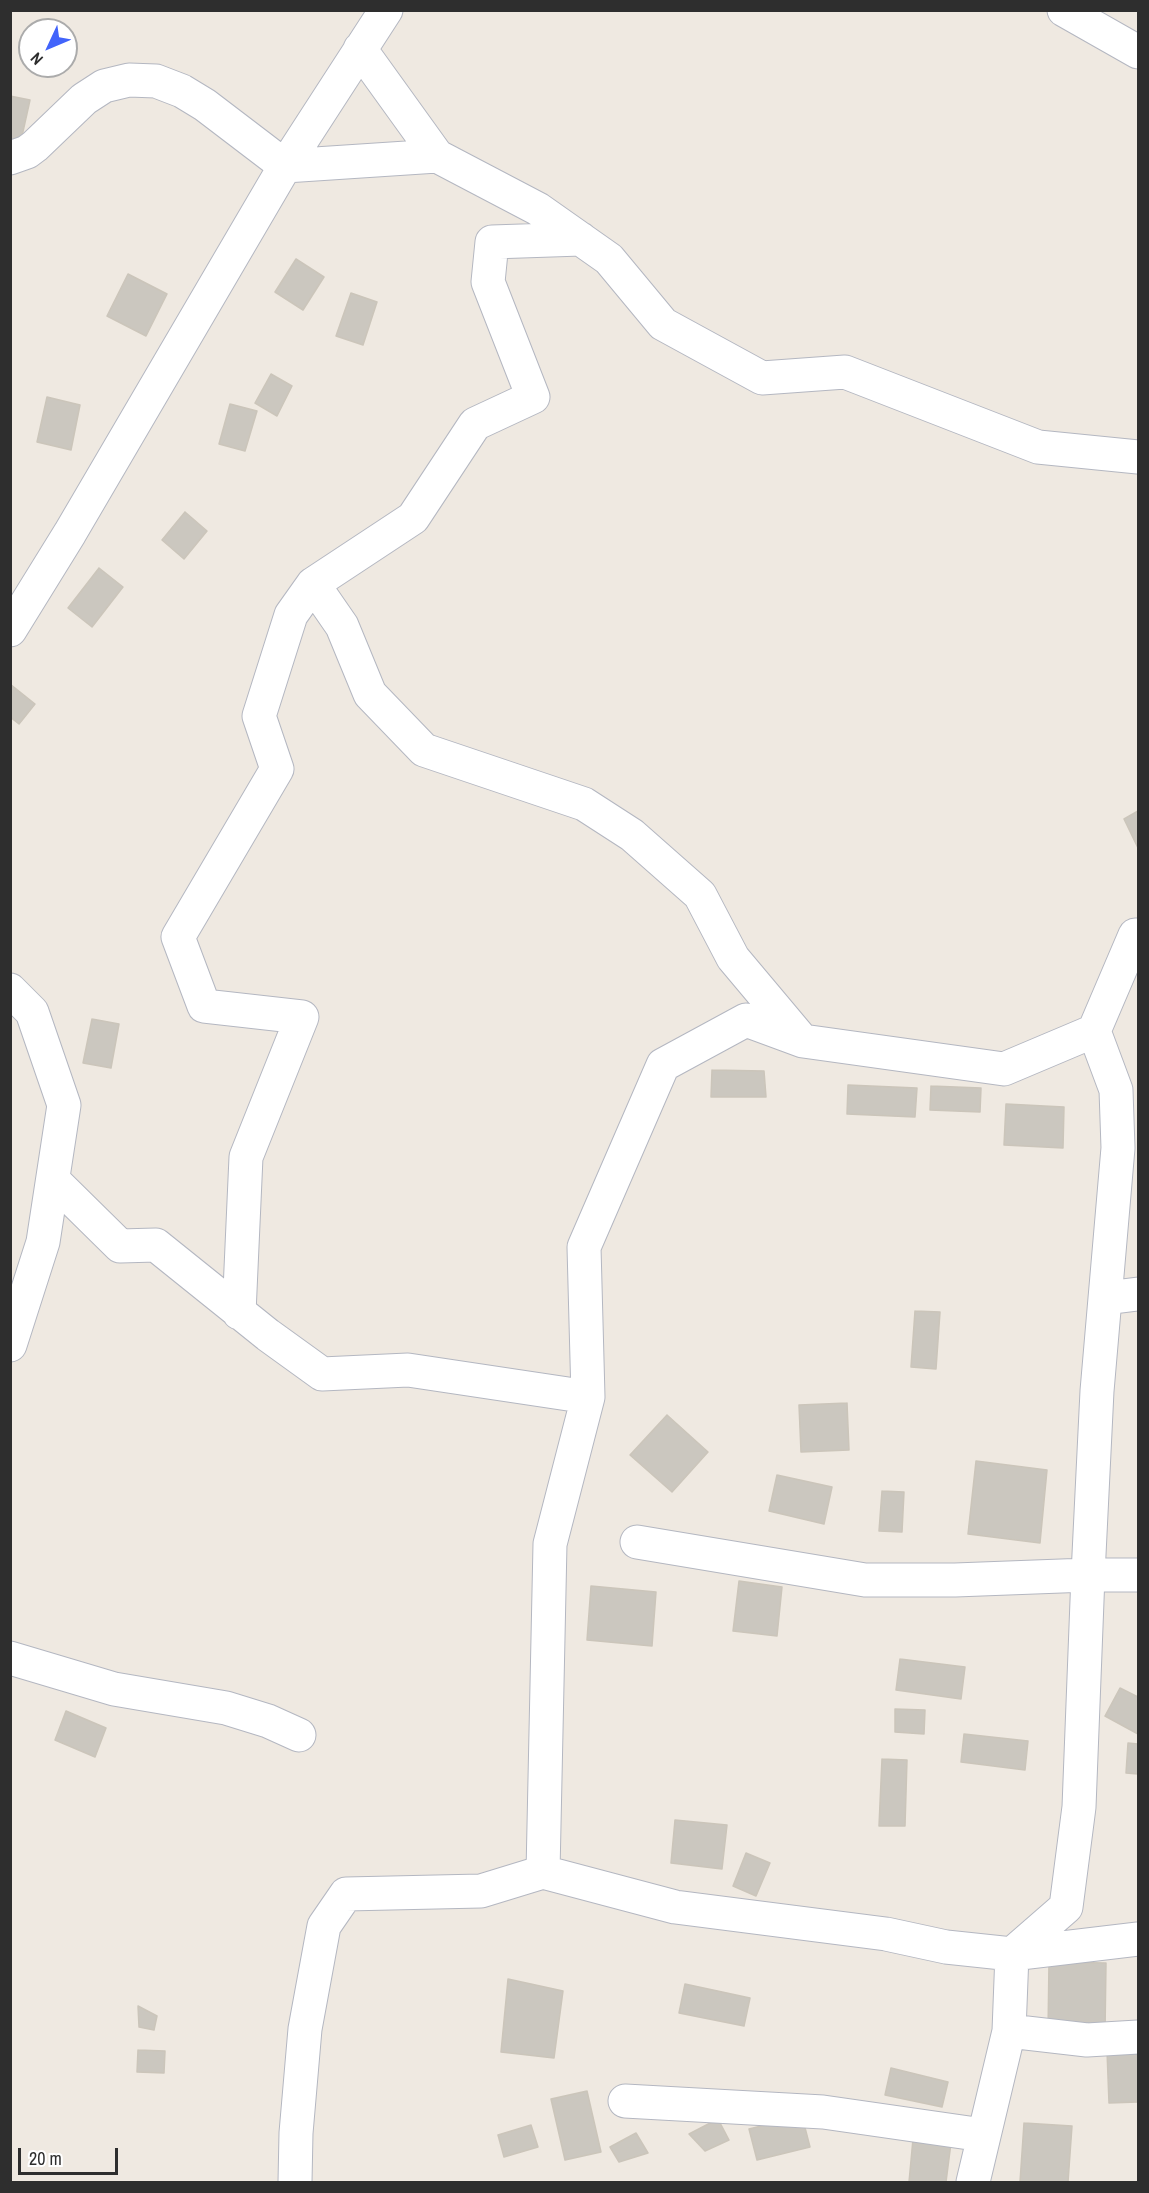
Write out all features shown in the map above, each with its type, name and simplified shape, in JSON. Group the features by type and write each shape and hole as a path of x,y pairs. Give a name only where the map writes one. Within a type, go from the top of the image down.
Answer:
{"street":[{"path":"10,630 70,533 285,166 386,10"},
{"path":"1064,10 1138,52"},
{"path":"360,49 437,156 538,209 609,259 663,324 762,378 845,372 1038,447 1138,457"},
{"path":"10,158 27,152 35,146 84,99 104,86 129,81 156,81 182,91 205,105 285,166 437,156"},
{"path":"239,1313 246,1157 302,1017 204,1006 178,937 277,769 259,716 291,615 313,584 413,518 475,424 533,397 488,282 492,242 581,239"},
{"path":"313,584 342,626 370,694 424,750 584,804 632,835 700,895 733,958 803,1041"},
{"path":"543,1872 550,1544 588,1397 584,1247 663,1065 746,1020 803,1041 1004,1070 1094,1031 1135,935 1138,935"},
{"path":"10,990 32,1012 64,1105 43,1242 10,1345"},
{"path":"972,2182 1009,2031 1012,1954 1066,1906 1079,1807 1097,1391 1118,1148 1116,1090 1094,1031"},
{"path":"52,1180 120,1246 156,1245 239,1313 322,1374 408,1370 588,1397"},
{"path":"1106,1298 1138,1294"},
{"path":"637,1542 865,1580 1138,1575"},
{"path":"10,1658 114,1689 226,1708 268,1721 299,1735"},
{"path":"296,2182 296,2133 305,2029 324,1926 346,1894 481,1891 543,1872 675,1907 886,1934 946,1947 1012,1954 1138,1940"},
{"path":"1009,2031 1087,2040 1138,2037"},
{"path":"625,2101 823,2112 983,2135"}],"building":[{"path":"10,96 30,100 20,145 10,143"},
{"path":"296,259 324,277 303,310 275,292"},
{"path":"128,274 167,294 146,336 107,316"},
{"path":"351,293 377,302 363,345 336,336"},
{"path":"271,374 292,386 277,416 255,403"},
{"path":"47,397 80,405 71,450 37,442"},
{"path":"230,404 257,411 245,451 219,444"},
{"path":"185,512 207,531 184,559 162,540"},
{"path":"99,568 123,587 92,627 68,608"},
{"path":"10,684 35,704 19,724 10,717"},
{"path":"1138,811 1138,848 1124,819"},
{"path":"92,1019 119,1024 111,1068 83,1063"},
{"path":"712,1070 764,1071 766,1097 711,1097"},
{"path":"848,1085 917,1088 915,1117 847,1114"},
{"path":"931,1086 981,1088 980,1112 930,1110"},
{"path":"1006,1104 1064,1107 1063,1148 1004,1145"},
{"path":"915,1311 940,1312 936,1369 911,1367"},
{"path":"847,1403 849,1450 801,1452 799,1405"},
{"path":"667,1415 708,1452 672,1492 630,1455"},
{"path":"976,1461 1047,1470 1040,1543 968,1534"},
{"path":"777,1475 832,1487 824,1524 769,1511"},
{"path":"882,1491 904,1492 902,1532 879,1531"},
{"path":"739,1581 782,1587 777,1636 733,1631"},
{"path":"591,1586 656,1592 652,1646 587,1640"},
{"path":"900,1659 965,1667 961,1699 896,1690"},
{"path":"1120,1688 1138,1697 1138,1734 1105,1716"},
{"path":"895,1709 925,1710 924,1734 895,1732"},
{"path":"66,1711 106,1728 95,1757 55,1740"},
{"path":"964,1734 1028,1741 1025,1770 961,1762"},
{"path":"1128,1743 1138,1744 1138,1774 1126,1773"},
{"path":"882,1759 907,1760 905,1826 879,1826"},
{"path":"675,1820 727,1825 722,1869 671,1863"},
{"path":"746,1853 770,1863 756,1896 733,1886"},
{"path":"1049,1962 1106,1963 1105,2033 1048,2032"},
{"path":"508,1979 563,1991 554,2058 501,2052"},
{"path":"685,1984 750,1998 744,2026 679,2013"},
{"path":"138,2006 157,2016 154,2030 139,2027"},
{"path":"138,2050 165,2051 164,2073 137,2072"},
{"path":"1138,2050 1138,2102 1109,2103 1107,2051"},
{"path":"891,2068 948,2082 942,2107 885,2095"},
{"path":"587,2091 601,2152 565,2160 551,2099"},
{"path":"802,2116 810,2147 757,2160 749,2129"},
{"path":"718,2119 729,2140 705,2151 689,2134"},
{"path":"1024,2123 1072,2126 1068,2182 1020,2182"},
{"path":"531,2125 538,2147 504,2157 498,2135"},
{"path":"636,2133 648,2153 619,2162 610,2147"},
{"path":"913,2139 951,2143 946,2182 909,2182"}]}
